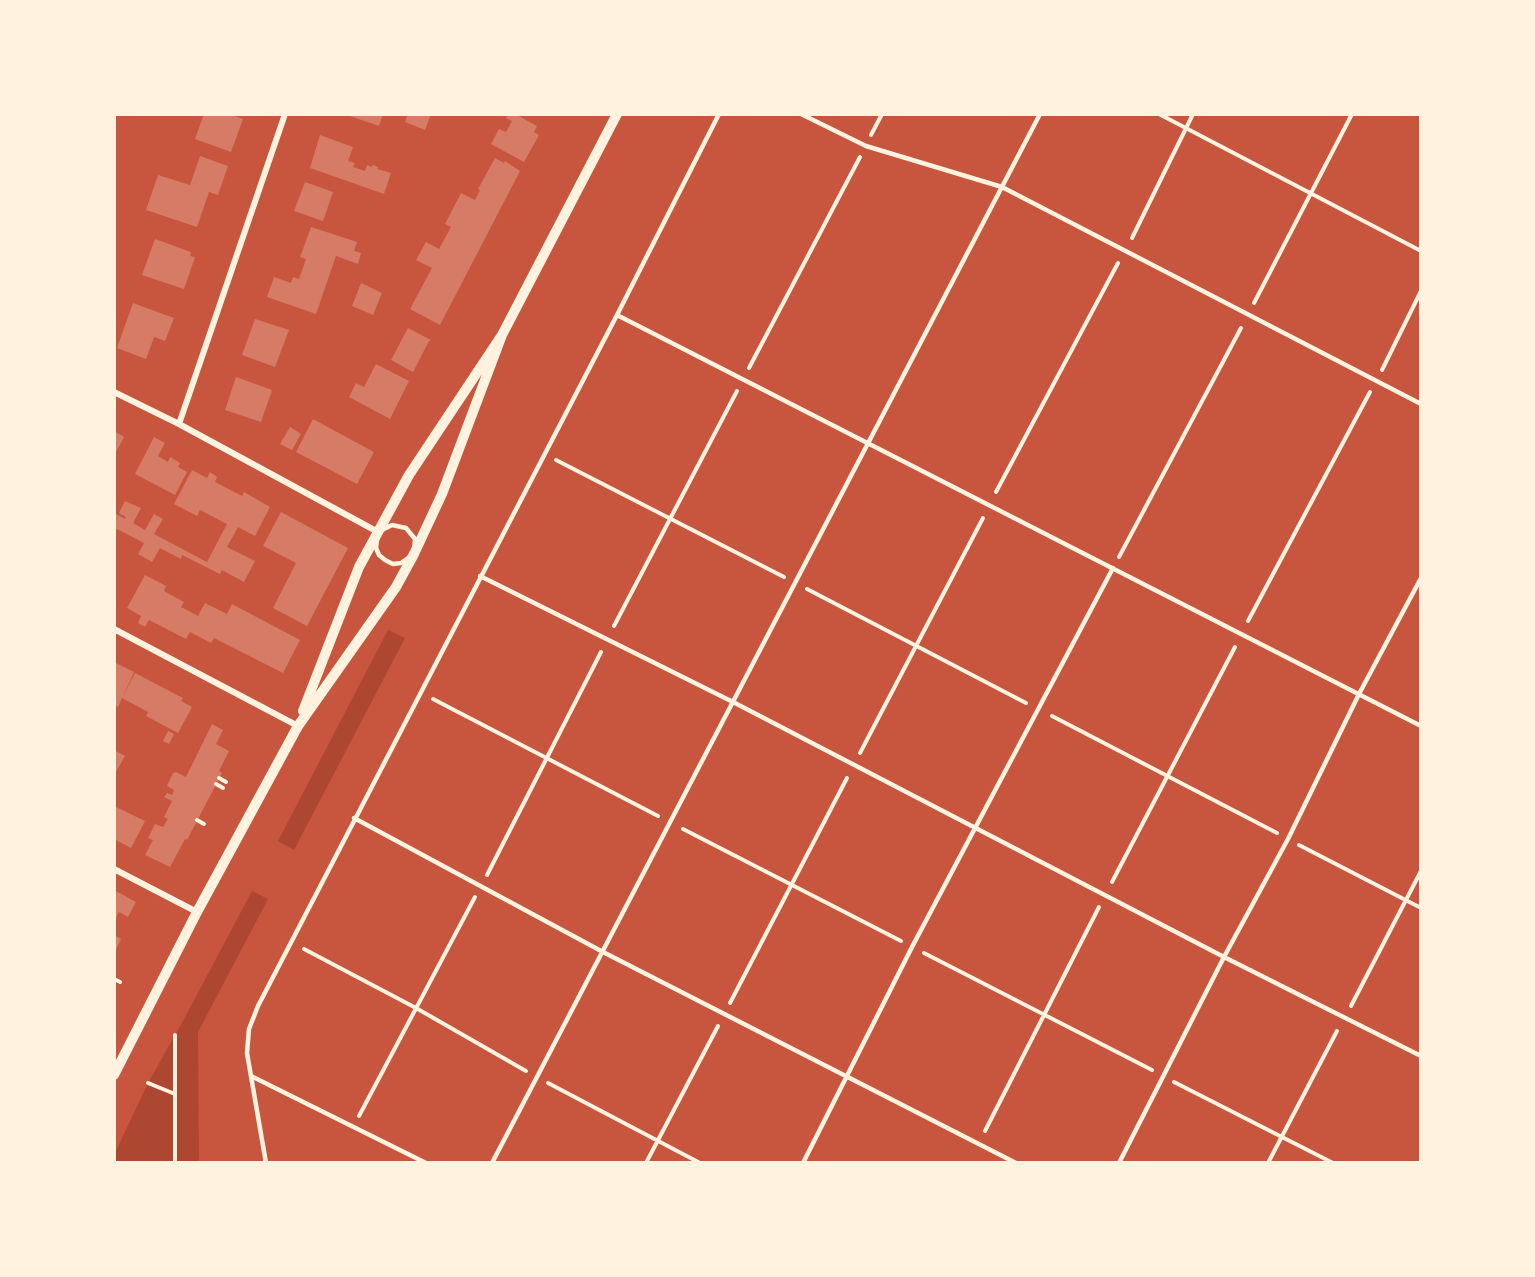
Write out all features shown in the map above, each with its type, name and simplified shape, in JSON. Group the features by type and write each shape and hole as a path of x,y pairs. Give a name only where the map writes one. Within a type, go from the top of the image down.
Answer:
{"street":[{"path":"179,424 285,114"},
{"path":"298,726 358,567 409,475 502,335 617,114"},
{"path":"114,1075 197,912 298,726 396,587 414,554 442,494 502,335"},
{"path":"114,392 179,424 378,532"},
{"path":"114,629 298,726"},
{"path":"114,869 197,912"}],"lane":[{"path":"266,1163 247,1053 249,1029 258,1006 719,114"},
{"path":"801,114 866,146 1002,187 1421,404"},
{"path":"492,1163 1040,114"},
{"path":"617,315 1421,726"},
{"path":"392,525 406,528 415,539 414,554 401,563 393,564 385,560 376,548 378,532 392,525"},
{"path":"803,1163 975,826 1113,568"},
{"path":"480,576 608,638 975,826 1224,957 1421,1056"},
{"path":"1119,1163 1224,957 1288,839 1359,694 1421,578"},
{"path":"354,818 603,952 1016,1163"},
{"path":"251,1076 426,1163"}],"path":[{"path":"353,1126 481,886 545,758 882,114"},
{"path":"1158,114 1421,251"},
{"path":"646,1163 989,505 1125,250 1193,114"},
{"path":"1113,568 1249,314 1352,114"},
{"path":"979,1144 1043,1014 1376,381 1421,291"},
{"path":"543,453 1421,908"},
{"path":"419,692 1333,1163"},
{"path":"219,778 226,782"},
{"path":"216,784 223,788"},
{"path":"197,820 204,824"},
{"path":"290,941 416,1008 537,1077 700,1163"},
{"path":"114,980 120,982"},
{"path":"175,1035 175,1163"},
{"path":"148,1083 175,1095"}],"shaded area":[{"path":"388,630 405,638 294,850 278,841"},
{"path":"252,891 268,899 198,1032 199,1163 114,1163 114,1155 148,1083"}],"building":[{"path":"204,114 228,114 243,119 231,152 195,139"},
{"path":"344,114 383,114 379,126"},
{"path":"408,114 431,114 425,130 405,122"},
{"path":"508,114 515,114 537,126 534,132 539,135 524,162 491,144 499,129 506,132 512,121 506,118"},
{"path":"320,135 353,147 348,161 355,163 353,167 365,171 367,165 372,167 373,165 378,167 377,169 391,173 384,194 310,168"},
{"path":"200,156 228,166 218,195 209,192 197,227 146,210 158,175 190,185"},
{"path":"495,158 504,163 505,161 520,171 440,325 410,309 432,268 416,260 426,242 439,249 451,227 445,224 461,193 475,200 480,190 478,189"},
{"path":"305,182 333,192 323,221 294,211"},
{"path":"311,227 357,242 354,251 361,253 358,264 336,256 316,314 267,297 274,277 291,283 293,277 299,279 306,259 300,257"},
{"path":"155,239 191,252 190,256 195,257 184,289 142,275"},
{"path":"361,283 382,293 373,315 352,306"},
{"path":"133,303 174,318 165,341 154,337 146,359 117,348"},
{"path":"255,319 289,330 275,367 242,355"},
{"path":"408,328 431,340 413,372 391,360"},
{"path":"376,364 409,381 390,419 349,397 356,383 364,387"},
{"path":"236,377 272,390 261,422 225,410"},
{"path":"313,419 374,452 357,484 296,452"},
{"path":"290,427 301,434 292,450 280,444"},
{"path":"114,431 124,437 114,456"},
{"path":"154,437 165,443 158,456 168,462 170,457 180,463 178,467 187,472 175,495 135,474"},
{"path":"192,470 207,478 210,472 217,477 215,482 242,496 244,492 270,507 255,536 238,527 227,547 255,561 244,582 222,570 220,574 182,555 181,559 160,548 152,562 138,554 144,543 117,529 114,534 114,513 125,519 126,517 119,513 125,501 141,508 133,523 145,530 154,514 163,519 154,534 207,562 227,524 200,510 197,516 174,504"},
{"path":"281,512 348,548 307,626 273,608 296,563 263,546"},
{"path":"145,575 166,586 164,591 184,602 181,607 198,616 205,603 227,614 232,604 300,640 283,673 214,638 211,643 190,632 186,639 149,620 145,627 138,623 141,616 127,608"},
{"path":"114,662 134,672 118,707 114,705"},
{"path":"135,673 183,698 181,701 192,707 178,733 146,716 148,712 122,698"},
{"path":"212,724 223,730 216,744 229,751 219,771 222,773 187,840 185,839 170,867 145,855 153,840 148,838 155,824 163,827 168,819 164,817 172,801 164,797 167,793 172,795 174,790 167,786 173,773 176,772 186,777"},
{"path":"168,731 174,734 169,744 163,741"},
{"path":"114,750 125,756 116,772 114,771"},
{"path":"114,806 145,821 131,848 114,839"},
{"path":"114,890 136,902 128,917 119,912 114,922"},
{"path":"114,935 121,939 114,954"}]}
